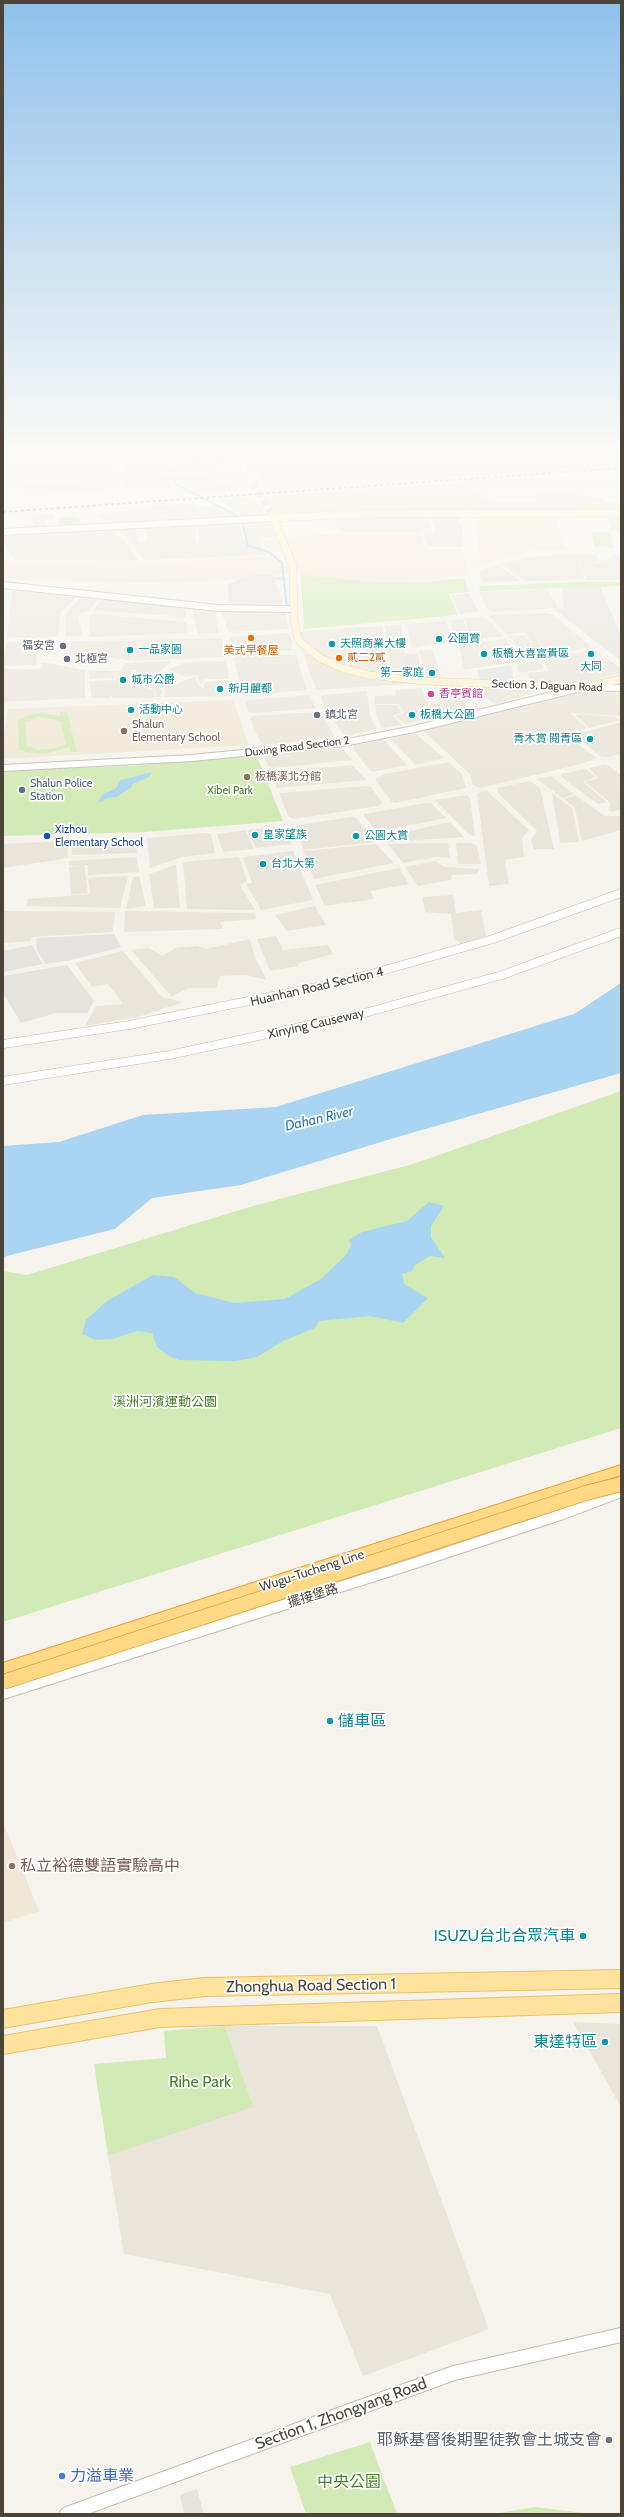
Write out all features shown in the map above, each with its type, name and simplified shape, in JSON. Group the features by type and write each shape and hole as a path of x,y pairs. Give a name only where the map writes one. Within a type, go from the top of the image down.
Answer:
{"highway":[{"name":"Wugu-Tucheng Line","path":"3,1669 621,1470"},
{"name":"Wugu-Tucheng Line","path":"3,1682 586,1493 621,1484"}],"main road":[{"name":"Section 3, Daguan Road","path":"293,573 293,609 298,640 319,658 342,668 369,675 413,681 586,687"},
{"path":"570,687 621,675"},
{"path":"586,687 621,679"},
{"name":"Zhonghua Road Section 1","path":"3,2019 152,1993 205,1987 621,1979"},
{"name":"Zhonghua Road Section 1","path":"3,2045 160,2018 621,2003"}],"street":[{"path":"3,585 218,608 293,609"},
{"name":"Duxing Road Section 2","path":"3,764 146,757 340,739 470,712 570,687"},
{"name":"Duxing Road Section 2","path":"3,768 192,758 343,742 414,729 586,687"},
{"name":"Section 3, Daguan Road","path":"586,687 621,688"},
{"name":"Huanhan Road Section 4","path":"3,1044 129,1025 343,982 493,939 621,893"},
{"name":"Xinying Causeway","path":"3,1081 169,1055 361,1014 502,975 621,932"},
{"name":"擺接堡路","path":"3,1676 621,1477"},
{"name":"擺接堡路","path":"3,1694 560,1516 621,1492"},
{"path":"134,1634 142,1650"},
{"name":"Section 1, Zhongyang Road","path":"67,2514 454,2372 621,2335"}],"shaded area":[{"path":"3,573 260,573 249,575 237,580 141,583 3,579"},
{"path":"270,573 274,577 287,577 286,580 275,580 283,604 229,602 228,584 250,575"},
{"path":"272,573 291,574 274,575"},
{"path":"299,573 469,574 424,581 375,582 300,575"},
{"path":"480,573 510,573 521,581 482,582"},
{"path":"514,573 584,573 583,579 525,581"},
{"path":"584,573 621,573 621,580 586,580"},
{"path":"562,587 600,587 621,635 621,661 554,609 564,608"},
{"path":"547,589 557,605 556,608 493,612 487,609 479,592"},
{"path":"12,590 76,597 60,613 58,635 52,637 12,638 7,636"},
{"path":"469,593 478,611 460,614 451,595"},
{"path":"81,597 98,599 90,610 81,613 79,616 82,636 65,636 65,615"},
{"path":"103,599 184,606 186,617 92,610"},
{"path":"191,606 214,609 219,633 198,634"},
{"path":"221,608 285,609 289,629 228,632"},
{"path":"546,613 554,615 591,647 546,656 539,651 544,656 530,659 509,636 524,635 535,647 524,632 507,635 488,615"},
{"path":"92,614 186,622 188,633 90,637 89,616"},
{"path":"486,617 503,636 471,640 464,618"},
{"path":"463,619 470,641 457,642 451,620"},
{"path":"446,621 452,641 411,648 407,624"},
{"path":"401,624 408,677 391,675 385,626"},
{"path":"383,626 387,676 348,667 349,654 367,651 346,653 346,666 312,650 301,638 300,633 304,631"},
{"path":"288,633 293,642 291,651 232,650 230,639 233,637"},
{"path":"222,638 225,657 132,661 144,640"},
{"name":"板橋大喜富貴區","path":"505,639 524,661 464,670 459,645"},
{"path":"142,640 131,661 100,656 101,651 90,652 90,657 70,654 70,641"},
{"path":"11,642 40,642 36,665 3,666 6,644"},
{"path":"431,649 442,681 425,680 421,658 418,651"},
{"path":"594,650 602,655 589,659 592,661 606,658 621,668 621,673 574,685 531,682 527,673 548,671 543,660"},
{"path":"303,652 328,664 419,683 316,690"},
{"path":"418,653 421,666 405,667 403,655"},
{"path":"233,654 296,655 307,690 243,696"},
{"path":"172,661 159,673 158,686 163,691 160,697 156,697 155,690 144,685 134,685 136,670 120,671 124,663"},
{"path":"226,661 229,679 205,679 201,685 196,675 186,677 168,670 186,662"},
{"path":"540,661 545,669 519,673 517,665"},
{"path":"42,662 85,670 85,698 3,702 3,669 40,669"},
{"path":"511,665 514,682 480,680 477,670"},
{"path":"89,671 117,671 114,678 90,679"},
{"name":"城市公爵","path":"118,671 134,671 131,686 143,687 155,691 154,698 112,698 111,694 110,698 92,698 89,681 115,680 113,689"},
{"path":"195,676 198,684 203,688 205,682 230,680 232,696 164,697 165,691 163,684 176,685 174,694 177,684"},
{"path":"460,686 466,710 429,719 431,703 440,702 434,687"},
{"path":"471,686 542,688 545,690 494,704"},
{"name":"板橋大公園","path":"421,688 428,704 427,719 405,724 395,716 404,713 398,704 374,704 375,696 396,695 395,690"},
{"path":"587,689 621,690 621,716 570,713 587,728 564,734 597,758 581,764 480,788 473,785 470,774 422,730"},
{"path":"367,691 370,716 377,729 349,735 343,734 326,709 321,698 322,695"},
{"path":"308,695 316,708 252,713 248,712 246,702 249,700"},
{"name":"Shalun Elementary School","path":"233,700 249,745 3,759 3,741 8,709"},
{"path":"375,705 397,705 402,712 393,716 402,725 382,728 377,718"},
{"path":"317,712 321,714 334,735 330,738 265,745 261,743 250,719 252,716"},
{"path":"582,714 615,717 620,720 589,728 575,715"},
{"name":"青木賞 閱青區","path":"621,722 621,754 609,757 600,756 574,735"},
{"path":"415,733 444,758 415,765 390,738"},
{"path":"383,739 407,765 373,772 369,770 353,748 354,745"},
{"path":"337,747 342,748 352,760 273,768 269,767 264,757 266,754"},
{"path":"449,762 462,774 466,788 395,803 392,802 375,779 385,774"},
{"path":"606,764 621,775 621,809 612,812 608,810 611,803 585,782 598,778 589,768"},
{"path":"352,765 367,780 277,788 272,772"},
{"path":"586,769 595,777 583,782 607,802 598,804 561,777 561,774"},
{"path":"551,776 574,794 563,798 536,779"},
{"path":"530,781 540,788 554,849 534,849 531,840 537,831 498,793 497,788"},
{"path":"366,786 371,787 382,803 378,806 294,819 289,817 279,793"},
{"path":"487,791 529,830 522,838 524,857 505,860 509,884 489,886 477,793"},
{"path":"552,793 572,808 579,842 560,843"},
{"path":"467,795 470,798 475,836 470,835 435,800"},
{"path":"575,795 605,816 621,816 621,830 582,841 575,808 564,799"},
{"path":"431,803 446,818 377,832 364,816 364,814"},
{"name":"公園大賞","path":"352,817 356,818 376,842 304,850 294,828 297,825"},
{"path":"450,822 464,837 386,842 382,837"},
{"name":"皇家望族","path":"280,827 284,828 292,844 256,848 247,830"},
{"path":"245,830 254,849 223,852 217,834"},
{"path":"206,833 211,834 215,853 182,857 150,868 147,838"},
{"path":"135,839 137,853 72,855 72,842 78,840"},
{"path":"67,841 68,858 3,868 3,844"},
{"path":"448,843 450,858 435,857 403,863 388,844"},
{"path":"456,843 472,843 477,846 481,864 458,864"},
{"path":"376,844 394,863 314,879 303,851"},
{"path":"293,851 313,900 261,910 246,884 252,883 243,857"},
{"path":"137,857 139,872 88,875 88,865 84,865 88,893 71,895 69,867 83,866 69,866 69,861"},
{"path":"239,857 247,881 240,885 255,910 187,909 183,862"},
{"path":"435,861 445,867 480,869 476,874 452,875 451,880 418,886 405,867"},
{"path":"176,865 180,908 154,908 149,874"},
{"path":"399,868 409,884 370,891 374,899 325,906 315,885"},
{"path":"128,876 120,908 26,906 28,899 90,894 88,878"},
{"path":"139,876 146,906 126,909 133,877"},
{"path":"453,895 456,913 481,910 486,936 462,944 454,939 451,914 425,912 422,897"},
{"path":"315,906 326,925 287,931 275,915"},
{"path":"3,911 115,912 113,932 32,937 31,941 3,943"},
{"path":"125,911 255,913 256,919 220,922 223,929 124,932"},
{"path":"114,934 121,947 67,961 45,964 37,950 36,938"},
{"path":"276,936 283,950 328,945 333,954 299,963 299,966 270,971 257,939"},
{"path":"250,939 255,958 267,980 245,975 220,976 216,988 188,988 172,997 131,950 149,948 162,956 176,948 197,946 206,949"},
{"path":"32,945 43,964 3,972 3,951"},
{"path":"123,951 162,997 183,1002 141,1016 85,1026 96,1006 123,1004 108,984 92,987 75,963"},
{"path":"67,965 94,1001 87,1013 56,1013 21,1023 3,993 3,976"},
{"name":"私立裕德雙語實驗高中","path":"3,1822 39,1911 3,1923"},
{"name":"東達特區","path":"573,2022 621,2024 621,2107"},
{"path":"225,2026 377,2026 489,2329 363,2376 330,2294 124,2254 108,2156 252,2107"},
{"path":"197,2489 204,2514 184,2514 180,2495"}],"green space":[{"path":"301,575 378,582 425,582 465,578 468,592 449,594 458,615 304,629"},
{"path":"621,582 621,586 480,591 479,586"},
{"path":"60,712 67,712 77,752 71,752 69,747 45,754 25,752 19,749 18,720 31,714 42,713 60,716","holes":["39,717 61,721 66,744 57,748 39,750 27,746 25,722"]},
{"name":"Xibei Park","path":"256,754 283,821 145,832 3,836 3,771 130,766"},
{"name":"溪洲河濱運動公園","path":"621,1091 621,1428 3,1622 3,1271 27,1275 253,1206 413,1164"},
{"name":"Rihe Park","path":"225,2026 253,2107 108,2156 94,2064 166,2058 164,2031"},
{"name":"中央公園","path":"370,2442 397,2514 306,2514 290,2467"},
{"path":"535,2507 594,2514 493,2514"}],"water":[{"path":"152,772 149,777 132,784 132,787 116,797 107,798 98,803 102,795 116,788 121,780"},
{"name":"Dahan River","path":"621,983 621,1073 394,1138 241,1185 152,1198 115,1229 3,1257 3,1146 59,1142 143,1115 276,1107 574,1014"},
{"path":"429,1202 444,1206 431,1226 431,1237 445,1258 430,1256 415,1265 412,1271 402,1274 404,1284 428,1298 403,1323 370,1316 319,1321 315,1328 283,1341 257,1357 235,1361 179,1360 169,1356 157,1347 152,1333 137,1331 112,1339 95,1340 82,1334 86,1320 107,1301 153,1275 174,1277 195,1293 234,1303 285,1299 321,1279 347,1254 351,1245 349,1240 362,1232 407,1221"}],"waterway":[{"path":"283,573 287,608"}],"place":[{"name":"美式早餐屋","path":"251,638"},
{"name":"公園賞","path":"439,639"},
{"name":"天照商業大樓","path":"332,644"},
{"name":"福安宮","path":"63,646"},
{"name":"一品家園","path":"130,650"},
{"name":"板橋大喜富貴區","path":"484,654"},
{"name":"大同","path":"591,654"},
{"name":"貳二2貳","path":"339,658"},
{"name":"北極宮","path":"67,659"},
{"name":"第一家庭","path":"432,673"},
{"name":"城市公爵","path":"123,680"},
{"name":"新月麗都","path":"220,689"},
{"name":"香亭賓館","path":"431,694"},
{"name":"活動中心","path":"131,710"},
{"name":"鎮北宮","path":"317,715"},
{"name":"板橋大公園","path":"412,715"},
{"name":"Shalun Elementary School","path":"124,731"},
{"name":"青木賞 閱青區","path":"590,739"},
{"name":"板橋溪北分館","path":"247,777"},
{"name":"Shalun Police Station","path":"22,790"},
{"name":"皇家望族","path":"255,835"},
{"name":"Xizhou Elementary School","path":"47,836"},
{"name":"公園大賞","path":"356,836"},
{"name":"台北大第","path":"263,864"},
{"name":"儲車區","path":"330,1721"},
{"name":"私立裕德雙語實驗高中","path":"12,1866"},
{"name":"ISUZU台北合眾汽車","path":"583,1936"},
{"name":"東達特區","path":"605,2042"},
{"name":"耶穌基督後期聖徒教會土城支會","path":"609,2440"},
{"name":"力溢車業","path":"62,2476"}]}
